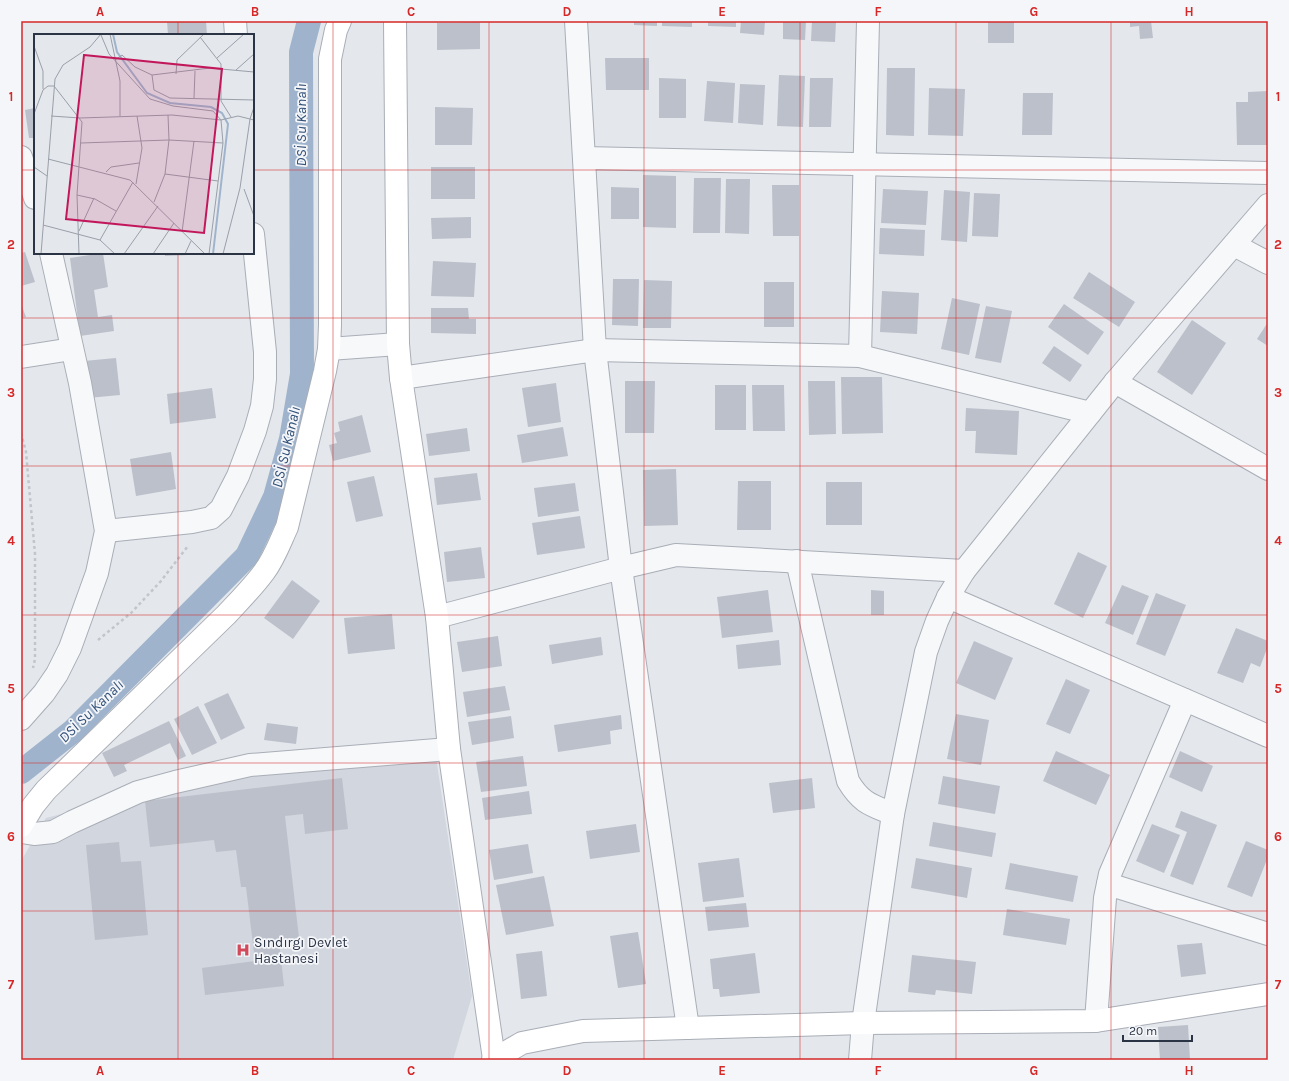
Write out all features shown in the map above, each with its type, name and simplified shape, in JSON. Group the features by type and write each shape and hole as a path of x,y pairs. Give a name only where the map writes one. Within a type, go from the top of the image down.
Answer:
{"street":[{"path":"235,21 236,34"},
{"path":"21,826 33,806 46,790 227,614 248,591 265,571 287,527 329,350 330,59 336,30 340,21"},
{"path":"395,21 398,344 401,378 437,617 449,749 494,1060 522,1043 583,1031 863,1023 1096,1021 1268,994"},
{"path":"576,21 595,350 621,568 688,1028"},
{"path":"860,356 868,21"},
{"path":"21,158 34,195"},
{"path":"584,158 1268,173"},
{"path":"860,1060 863,1023 893,814 926,652 937,621 948,597 964,571 1115,382 1268,205"},
{"path":"106,531 192,522 211,518 221,509 238,476 255,432 262,406 266,378 265,352 254,244"},
{"path":"1234,244 1268,263"},
{"path":"21,719 44,693 57,674 70,648 97,573 106,531 80,383 51,254"},
{"path":"329,350 398,344"},
{"path":"21,357 72,349"},
{"path":"401,378 595,350 860,356 1090,413"},
{"path":"1115,382 1268,469"},
{"path":"437,617 621,568 676,555 964,571"},
{"path":"797,561 848,781 854,791 869,804 893,814"},
{"path":"948,597 1268,736"},
{"path":"1096,1021 1105,898 1110,874 1185,700"},
{"path":"21,832 34,834 53,832 138,792 174,782 250,765 449,749"},
{"path":"1108,884 1268,934"}],"path":[{"path":"21,433 26,452 35,554 35,659 32,674"},
{"path":"94,644 136,608 161,580 211,518"}],"shaded area":[{"name":"Sındırgı Devlet Hastanesi","path":"435,751 472,996 453,1060 21,1060 21,861 46,818 257,763"}],"building":[{"path":"167,21 206,21 207,34 168,34"},
{"path":"634,21 657,21 657,26 634,25"},
{"path":"662,21 692,21 692,27 662,26"},
{"path":"708,21 736,21 736,27 708,26"},
{"path":"741,21 765,21 764,35 740,33"},
{"path":"783,21 806,21 805,40 783,39"},
{"path":"812,21 836,21 835,42 811,41"},
{"path":"988,21 1014,21 1014,43 988,43"},
{"path":"1130,21 1151,21 1153,38 1140,39 1139,26 1130,27"},
{"path":"480,22 480,49 437,50 437,23"},
{"path":"605,58 649,58 649,90 606,90"},
{"path":"887,68 915,68 914,136 886,135"},
{"path":"779,75 805,76 803,127 777,126"},
{"path":"659,78 686,79 686,118 659,118"},
{"path":"810,78 833,78 831,127 809,127"},
{"path":"707,81 735,83 733,123 704,121"},
{"path":"740,84 765,85 763,125 738,123"},
{"path":"929,88 965,89 963,136 928,135"},
{"path":"1268,91 1268,145 1237,145 1236,102 1248,102 1248,92"},
{"path":"1023,93 1053,93 1052,135 1022,135"},
{"path":"435,107 473,108 472,145 435,145"},
{"path":"34,108 34,138 29,138 25,110"},
{"path":"431,167 475,167 475,199 431,199"},
{"path":"643,175 676,176 676,228 643,227"},
{"path":"694,178 721,178 720,233 693,233"},
{"path":"726,179 750,179 749,234 725,233"},
{"path":"772,185 799,185 799,236 773,236"},
{"path":"611,187 639,188 639,219 611,219"},
{"path":"883,189 928,191 926,225 881,223"},
{"path":"944,190 970,192 967,242 941,240"},
{"path":"974,193 1000,194 998,237 972,236"},
{"path":"471,217 471,238 432,239 431,218"},
{"path":"880,228 925,230 924,256 879,254"},
{"path":"25,252 35,282 21,286 21,253"},
{"path":"103,254 108,287 94,290 98,317 112,315 114,331 80,336 70,258"},
{"path":"165,254 212,254 165,256"},
{"path":"433,261 476,263 474,297 431,296"},
{"path":"1089,272 1135,302 1119,327 1073,298"},
{"path":"613,279 639,279 638,326 612,325"},
{"path":"644,280 672,281 671,328 643,328"},
{"path":"764,282 794,282 794,327 764,327"},
{"path":"882,291 919,293 917,334 880,332"},
{"path":"952,298 980,304 969,355 941,349"},
{"path":"21,304 26,317 21,318"},
{"path":"1064,304 1104,332 1088,355 1048,327"},
{"path":"986,306 1012,311 1001,363 975,358"},
{"path":"431,308 468,308 469,319 476,319 476,334 431,333"},
{"path":"1192,320 1226,343 1192,395 1157,372"},
{"path":"1268,322 1268,346 1257,339"},
{"path":"1054,346 1082,365 1070,382 1042,363"},
{"path":"116,358 120,395 88,398 84,361"},
{"path":"841,377 882,377 883,433 842,434"},
{"path":"625,381 655,381 654,433 625,433"},
{"path":"808,381 835,381 836,434 809,435"},
{"path":"556,383 561,422 528,427 522,388"},
{"path":"715,385 746,385 746,430 715,430"},
{"path":"752,385 784,385 785,431 753,431"},
{"path":"212,388 216,418 170,424 167,394"},
{"path":"966,408 1019,411 1017,455 975,453 976,431 965,431"},
{"path":"362,415 371,452 333,461 329,445 337,443 334,433 340,431 338,422"},
{"path":"563,427 568,456 522,463 517,435"},
{"path":"467,428 470,451 429,456 426,434"},
{"path":"171,452 176,489 136,496 130,459"},
{"path":"676,469 678,525 644,526 643,470"},
{"path":"477,473 481,500 437,505 434,478"},
{"path":"374,476 383,516 356,522 347,482"},
{"path":"738,481 771,481 771,530 737,530"},
{"path":"826,482 862,482 862,525 826,525"},
{"path":"575,483 579,511 538,517 534,488"},
{"path":"580,516 585,548 537,555 532,523"},
{"path":"481,547 485,578 447,582 444,552"},
{"path":"1078,552 1107,566 1083,618 1054,604"},
{"path":"292,580 320,601 293,639 264,618"},
{"path":"1122,585 1149,596 1133,635 1105,623"},
{"path":"768,590 773,632 722,638 717,597"},
{"path":"871,590 884,591 884,615 871,615"},
{"path":"1156,593 1186,605 1165,656 1136,644"},
{"path":"392,614 395,649 348,654 344,618"},
{"path":"1236,628 1268,641 1268,646 1260,667 1251,663 1243,683 1217,673"},
{"path":"498,636 502,666 462,672 457,642"},
{"path":"601,637 603,655 552,664 549,645"},
{"path":"779,640 781,665 738,669 736,645"},
{"path":"974,641 1013,658 995,700 956,683"},
{"path":"1066,679 1090,690 1070,734 1046,724"},
{"path":"505,686 510,710 467,717 463,692"},
{"path":"228,693 245,728 221,740 204,704"},
{"path":"198,706 217,743 192,755 174,719"},
{"path":"956,714 989,720 981,765 947,759"},
{"path":"621,715 622,729 610,731 611,744 558,752 554,725"},
{"path":"511,716 514,738 472,745 468,722"},
{"path":"169,721 186,756 178,760 170,743 124,765 127,771 114,777 102,753"},
{"path":"267,723 298,727 296,744 264,740"},
{"path":"1056,751 1110,775 1096,805 1043,781"},
{"path":"1180,751 1213,766 1202,792 1169,777"},
{"path":"523,756 527,786 481,792 476,762"},
{"path":"943,776 1000,786 995,814 938,804"},
{"path":"342,778 348,829 305,834 303,814 285,816 299,938 279,941 284,986 205,995 202,968 255,961 246,887 241,887 236,850 216,852 214,840 150,847 145,801"},
{"path":"812,778 815,808 773,813 769,783"},
{"path":"529,791 532,814 485,820 482,798"},
{"path":"1181,811 1217,825 1193,885 1170,876 1187,832 1175,827"},
{"path":"933,822 996,833 992,857 929,846"},
{"path":"636,824 640,852 590,859 586,831"},
{"path":"1152,824 1180,835 1164,873 1136,861"},
{"path":"1246,841 1268,850 1268,857 1252,897 1227,887"},
{"path":"119,842 121,862 141,861 148,935 95,940 86,845"},
{"path":"528,844 533,873 494,880 489,850"},
{"path":"739,858 744,897 703,902 698,863"},
{"path":"916,858 972,868 967,898 911,888"},
{"path":"1010,863 1078,876 1073,902 1005,889"},
{"path":"544,876 554,926 506,935 496,885"},
{"path":"746,903 749,927 708,931 705,907"},
{"path":"1007,909 1070,919 1066,945 1003,935"},
{"path":"638,932 646,984 618,988 610,936"},
{"path":"1202,943 1206,974 1181,977 1177,945"},
{"path":"542,951 547,996 521,999 516,954"},
{"path":"755,953 760,993 720,997 719,989 713,989 710,959"},
{"path":"912,955 976,962 972,994 936,990 935,995 908,992"},
{"path":"1188,1025 1190,1060 1160,1060 1158,1027"}],"waterway":[{"name":"DSİ Su Kanalı","path":"21,772 73,731 247,556 275,497 291,439 302,374 301,52 309,21"}],"place":[{"name":"Sındırgı Devlet Hastanesi","path":"243,950"}]}
